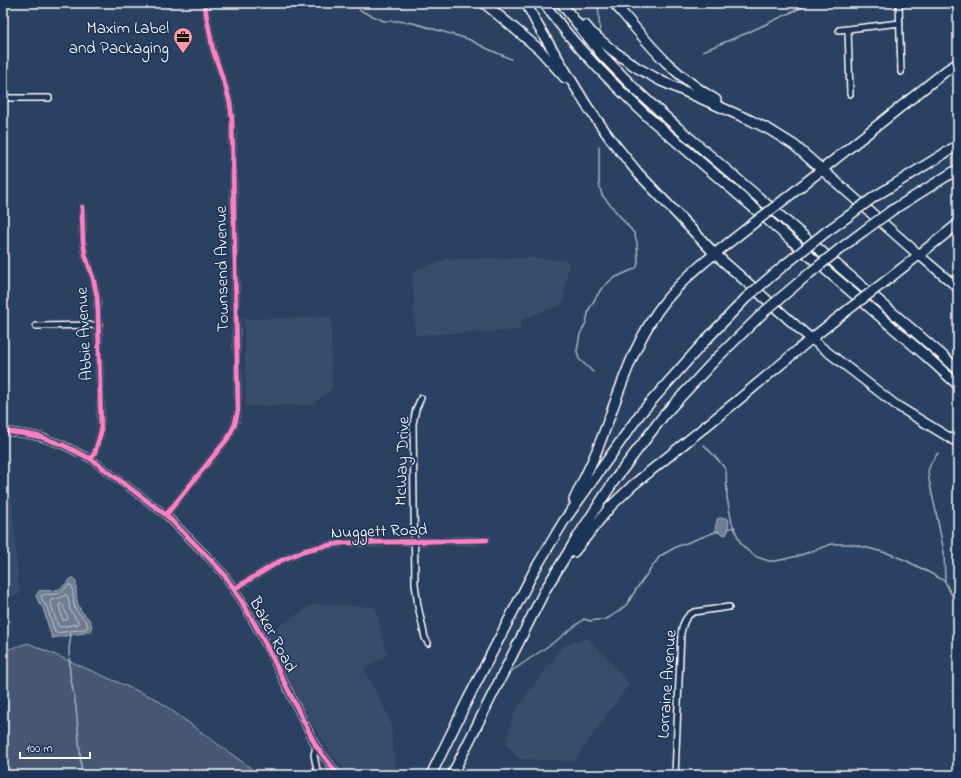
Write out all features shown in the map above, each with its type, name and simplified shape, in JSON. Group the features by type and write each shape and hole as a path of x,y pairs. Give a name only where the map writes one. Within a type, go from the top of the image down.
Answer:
{"highway":[{"path":"484,3 550,60 638,173 714,254 811,339 896,405 958,443"},
{"path":"526,3 538,26 587,106"},
{"path":"544,3 575,44 605,76 643,112 958,385"},
{"path":"561,3 601,54 637,91 958,370"},
{"path":"566,3 591,32 612,50 636,67 661,81 770,130 794,145 918,255 958,288"},
{"path":"614,3 668,64 687,81 743,117"},
{"path":"564,521 599,446 631,359 649,324 666,300 687,277 714,254 958,63"},
{"path":"431,775 467,700 534,571 564,521 640,414 704,342 746,298 782,267 826,232 874,197 957,145"},
{"path":"452,775 545,590 616,478 664,415 715,360 764,312 805,277 891,211 958,169"},
{"path":"545,590 610,507 633,484 737,401 811,339 958,224"}],"street":[{"name":"Townsend Avenue","path":"166,515 228,438 235,424 238,410 232,119 226,88 213,50 204,3"},
{"path":"899,3 901,72"},
{"path":"839,30 900,23"},
{"path":"848,29 850,94"},
{"path":"3,98 49,98"},
{"name":"Abbie Avenue","path":"82,207 83,241 85,254 97,296 99,325 101,432 95,452 91,459"},
{"path":"36,326 99,325"},
{"name":"McWay Drive","path":"421,398 416,409 413,424 415,584 424,638 428,643"},
{"name":"Baker Road","path":"3,431 41,437 63,444 91,459 166,515 208,557 234,589 262,637 316,746 338,775"},
{"name":"Nuggett Road","path":"234,589 280,561 303,551 319,547 343,543 487,540"},
{"name":"Lorraine Avenue","path":"675,775 681,633 684,621 691,613 694,612 729,607"},
{"path":"316,746 314,755 318,775"}],"shaded area":[{"path":"535,258 569,261 563,304 522,319 520,330 415,335 413,271 448,259"},
{"path":"331,317 332,388 312,405 246,406 244,319"},
{"path":"3,497 12,497 19,595 3,597"},
{"path":"314,604 375,607 387,655 364,669 390,719 395,768 383,775 349,775 333,756 307,715 267,633"},
{"path":"588,638 629,684 574,761 519,759 506,743 514,712 563,646"},
{"path":"28,643 156,699 260,775 3,775 3,651"}],"water":[{"path":"726,518 729,521 726,535 715,530 717,519"},
{"path":"74,578 76,582 76,595 81,611 90,620 92,627 91,632 52,638 43,608 36,596 39,591 54,590 62,587"}],"waterway":[{"path":"598,3 600,33"},
{"path":"703,51 747,33 811,3"},
{"path":"359,10 384,21 413,23 468,39 511,59"},
{"path":"593,372 579,359 577,351 580,334 586,323 589,309 601,289 612,279 637,267 638,262 637,243 634,233 602,195 599,184 599,146"},
{"path":"954,424 958,419"},
{"path":"704,445 726,470 727,498 732,523 741,544 757,557 769,561 776,561 798,556 832,544 851,544 864,547 890,554 907,561 945,581 958,605"},
{"path":"938,453 931,463 928,471 944,552 945,581"},
{"path":"727,529 735,527"},
{"path":"506,675 557,640 584,619 590,621 604,620 619,611 627,604 660,556 676,547 718,531"},
{"path":"71,634 69,649 70,674 76,707 82,775"}],"cycle path":[{"path":"166,515 228,438 235,424 238,410 232,119 226,88 213,50 204,3"},
{"path":"82,207 83,241 85,254 97,296 98,312 101,432 95,452 91,459"},
{"path":"3,431 41,437 63,445 91,459 166,515 208,557 223,573 241,600 262,637 316,746 338,775"},
{"path":"234,589 280,561 303,551 319,547 343,543 487,540"}],"place":[{"name":"Maxim Label and Packaging","path":"183,54"}]}
